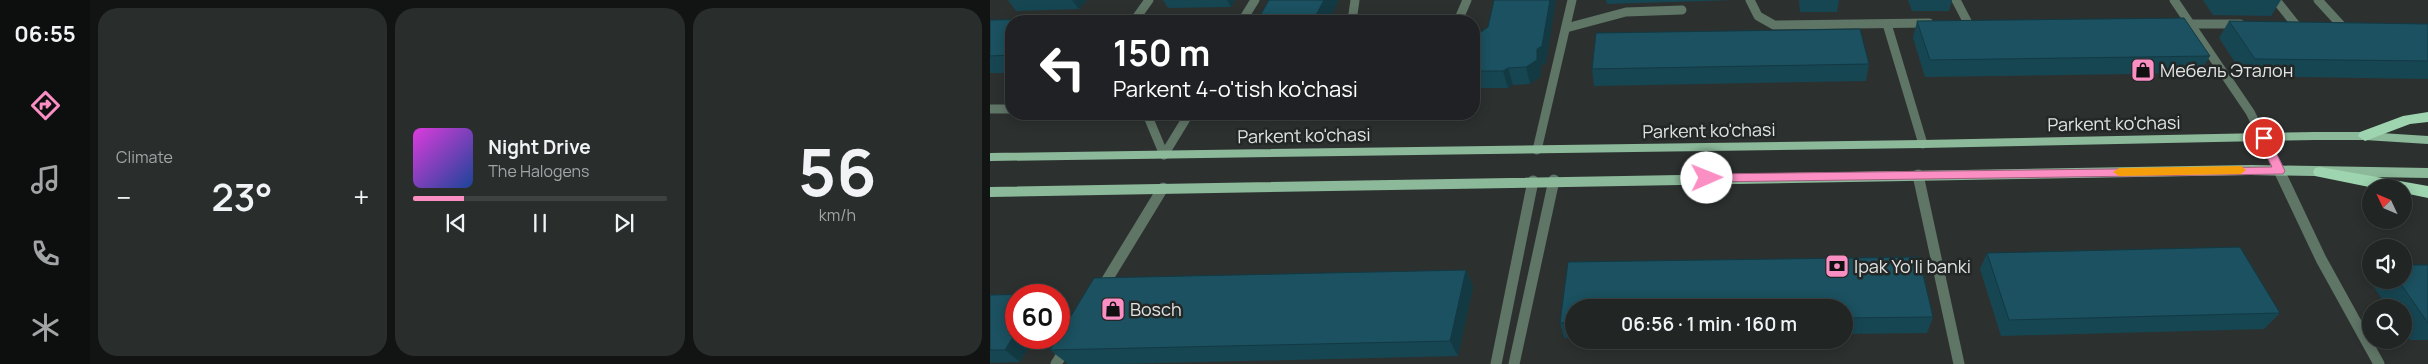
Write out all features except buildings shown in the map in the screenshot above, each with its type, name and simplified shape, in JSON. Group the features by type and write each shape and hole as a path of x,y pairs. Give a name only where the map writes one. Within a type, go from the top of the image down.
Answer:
{"highway":[{"path":"2365,136 2408,118 2428,117"},
{"path":"2320,172 2428,192"}],"main road":[{"name":"Parkent ko'chasi","path":"990,157 2365,136 2428,140"},
{"path":"990,192 1554,180 1918,175 2279,171 2428,173"}],"street":[{"path":"1138,15 1149,0"},
{"path":"1246,15 1255,0"},
{"path":"1353,15 1355,0"},
{"path":"1461,15 1467,0"},
{"path":"1537,150 1572,0"},
{"path":"1750,0 1751,9 1759,18 1774,25 1941,23"},
{"path":"1956,0 1963,23 1977,23"},
{"path":"2174,0 2250,112 2321,259 2379,364"},
{"path":"2276,0 2300,25 2286,25"},
{"path":"2318,0 2336,25 2350,26"},
{"path":"1566,28 1626,12 1682,10"},
{"path":"1887,24 1923,144"},
{"path":"2191,24 2248,24"},
{"path":"990,109 1005,109"},
{"path":"1149,120 1164,155"},
{"path":"1164,155 1185,120"},
{"path":"1918,175 1959,364"},
{"path":"1514,364 1554,180"},
{"path":"1496,364 1533,181"},
{"path":"1097,297 1163,188"},
{"path":"1056,364 1072,339"}],"slow traffic":[{"path":"2119,172 2241,170"}],"place":[{"name":"Мебель Эталон","path":"2143,70"},
{"name":"Ipak Yo'li banki","path":"1837,266"},
{"name":"Bosch","path":"1113,309"}],"route":[{"path":"1707,178 2279,171 2264,138"}]}
